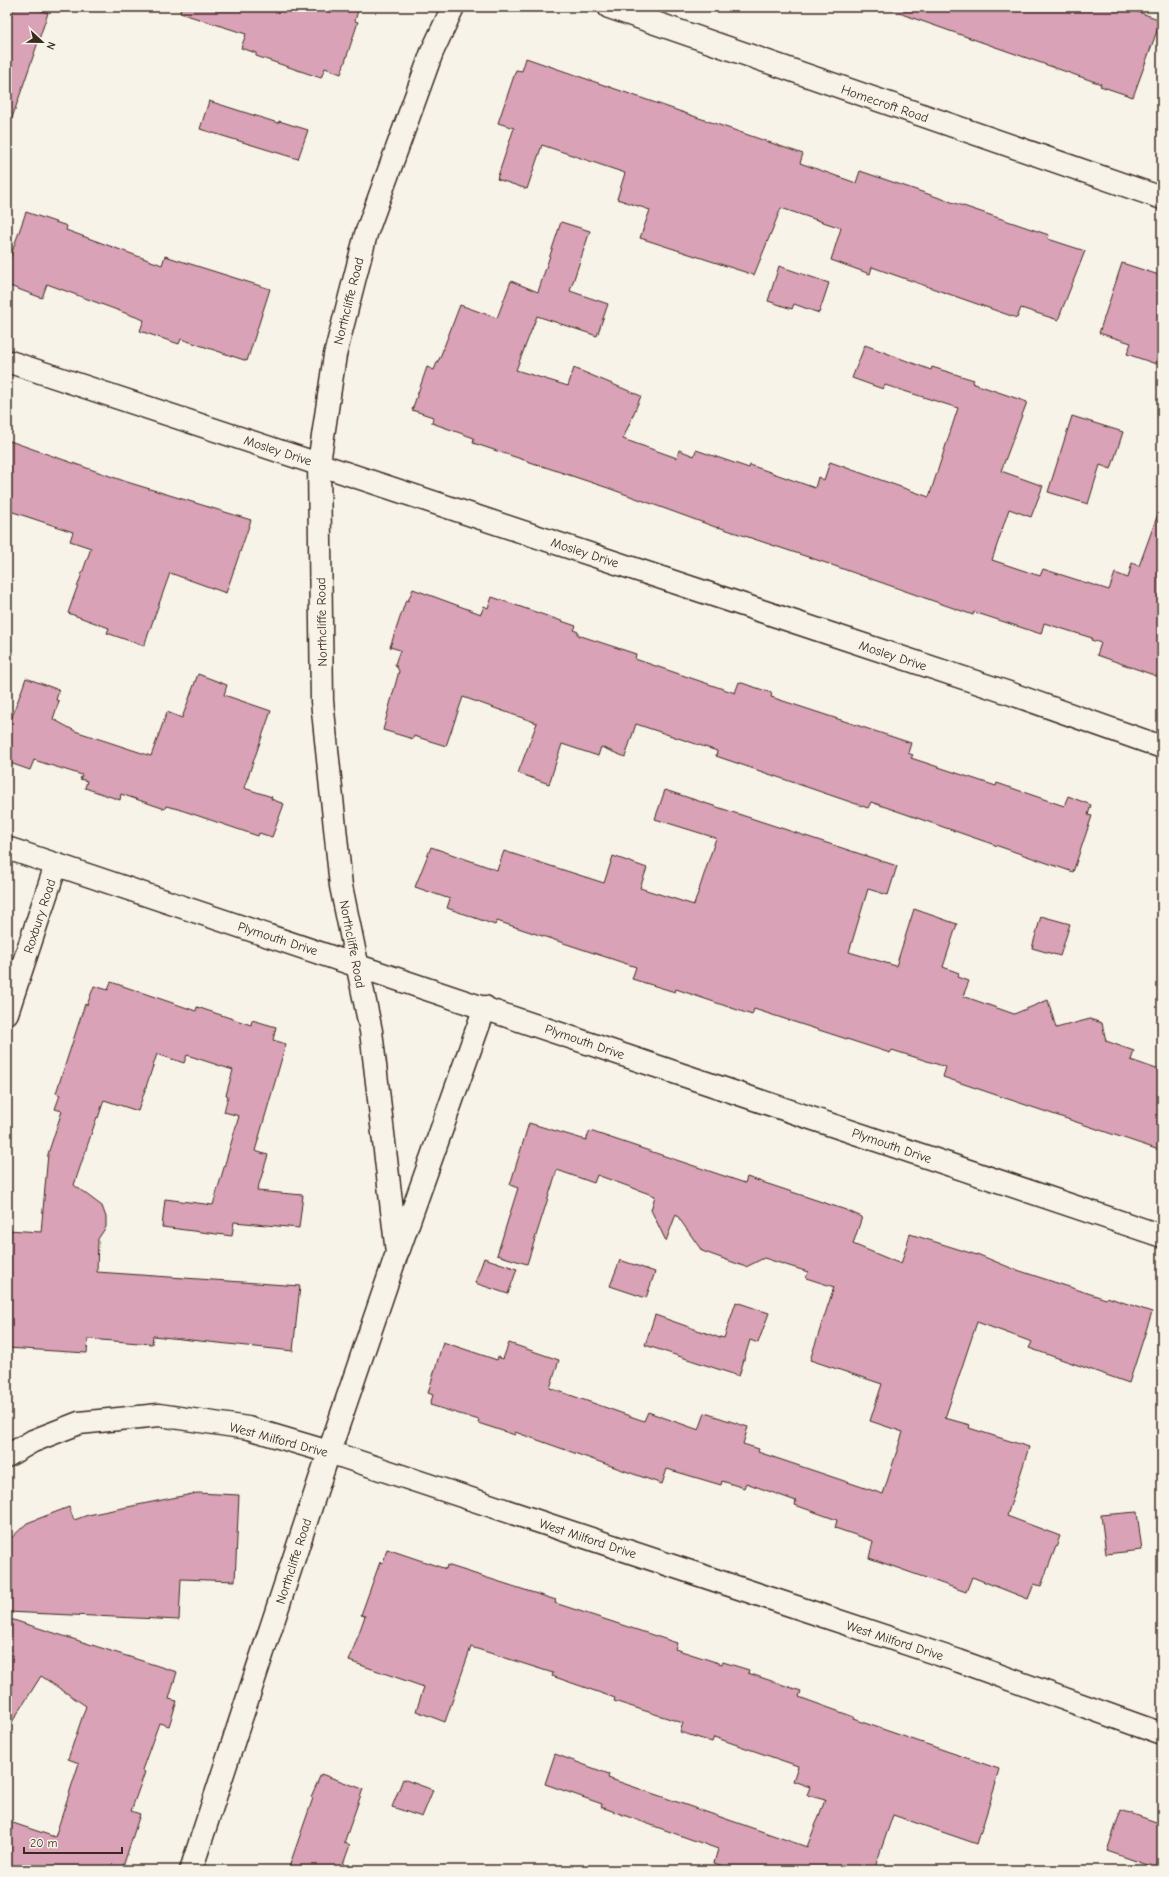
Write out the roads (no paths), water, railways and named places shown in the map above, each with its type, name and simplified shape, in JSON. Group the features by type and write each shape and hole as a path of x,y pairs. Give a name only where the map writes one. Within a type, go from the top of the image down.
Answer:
{"street":[{"name":"Northcliffe Road","path":"397,1253 371,1031 341,886 322,701 319,463 334,355 366,234 432,52 453,7"},
{"name":"Homecroft Road","path":"609,7 1162,198"},
{"name":"Mosley Drive","path":"7,361 319,463 1009,693 1162,747"},
{"name":"Plymouth Drive","path":"7,848 485,1007 1162,1236"},
{"name":"Roxbury Road","path":"7,1013 56,865"},
{"name":"Northcliffe Road","path":"191,1870 329,1452 397,1253 485,1007"},
{"name":"West Milford Drive","path":"7,1456 33,1441 79,1423 159,1415 248,1428 329,1452 959,1661 1162,1734"}]}
